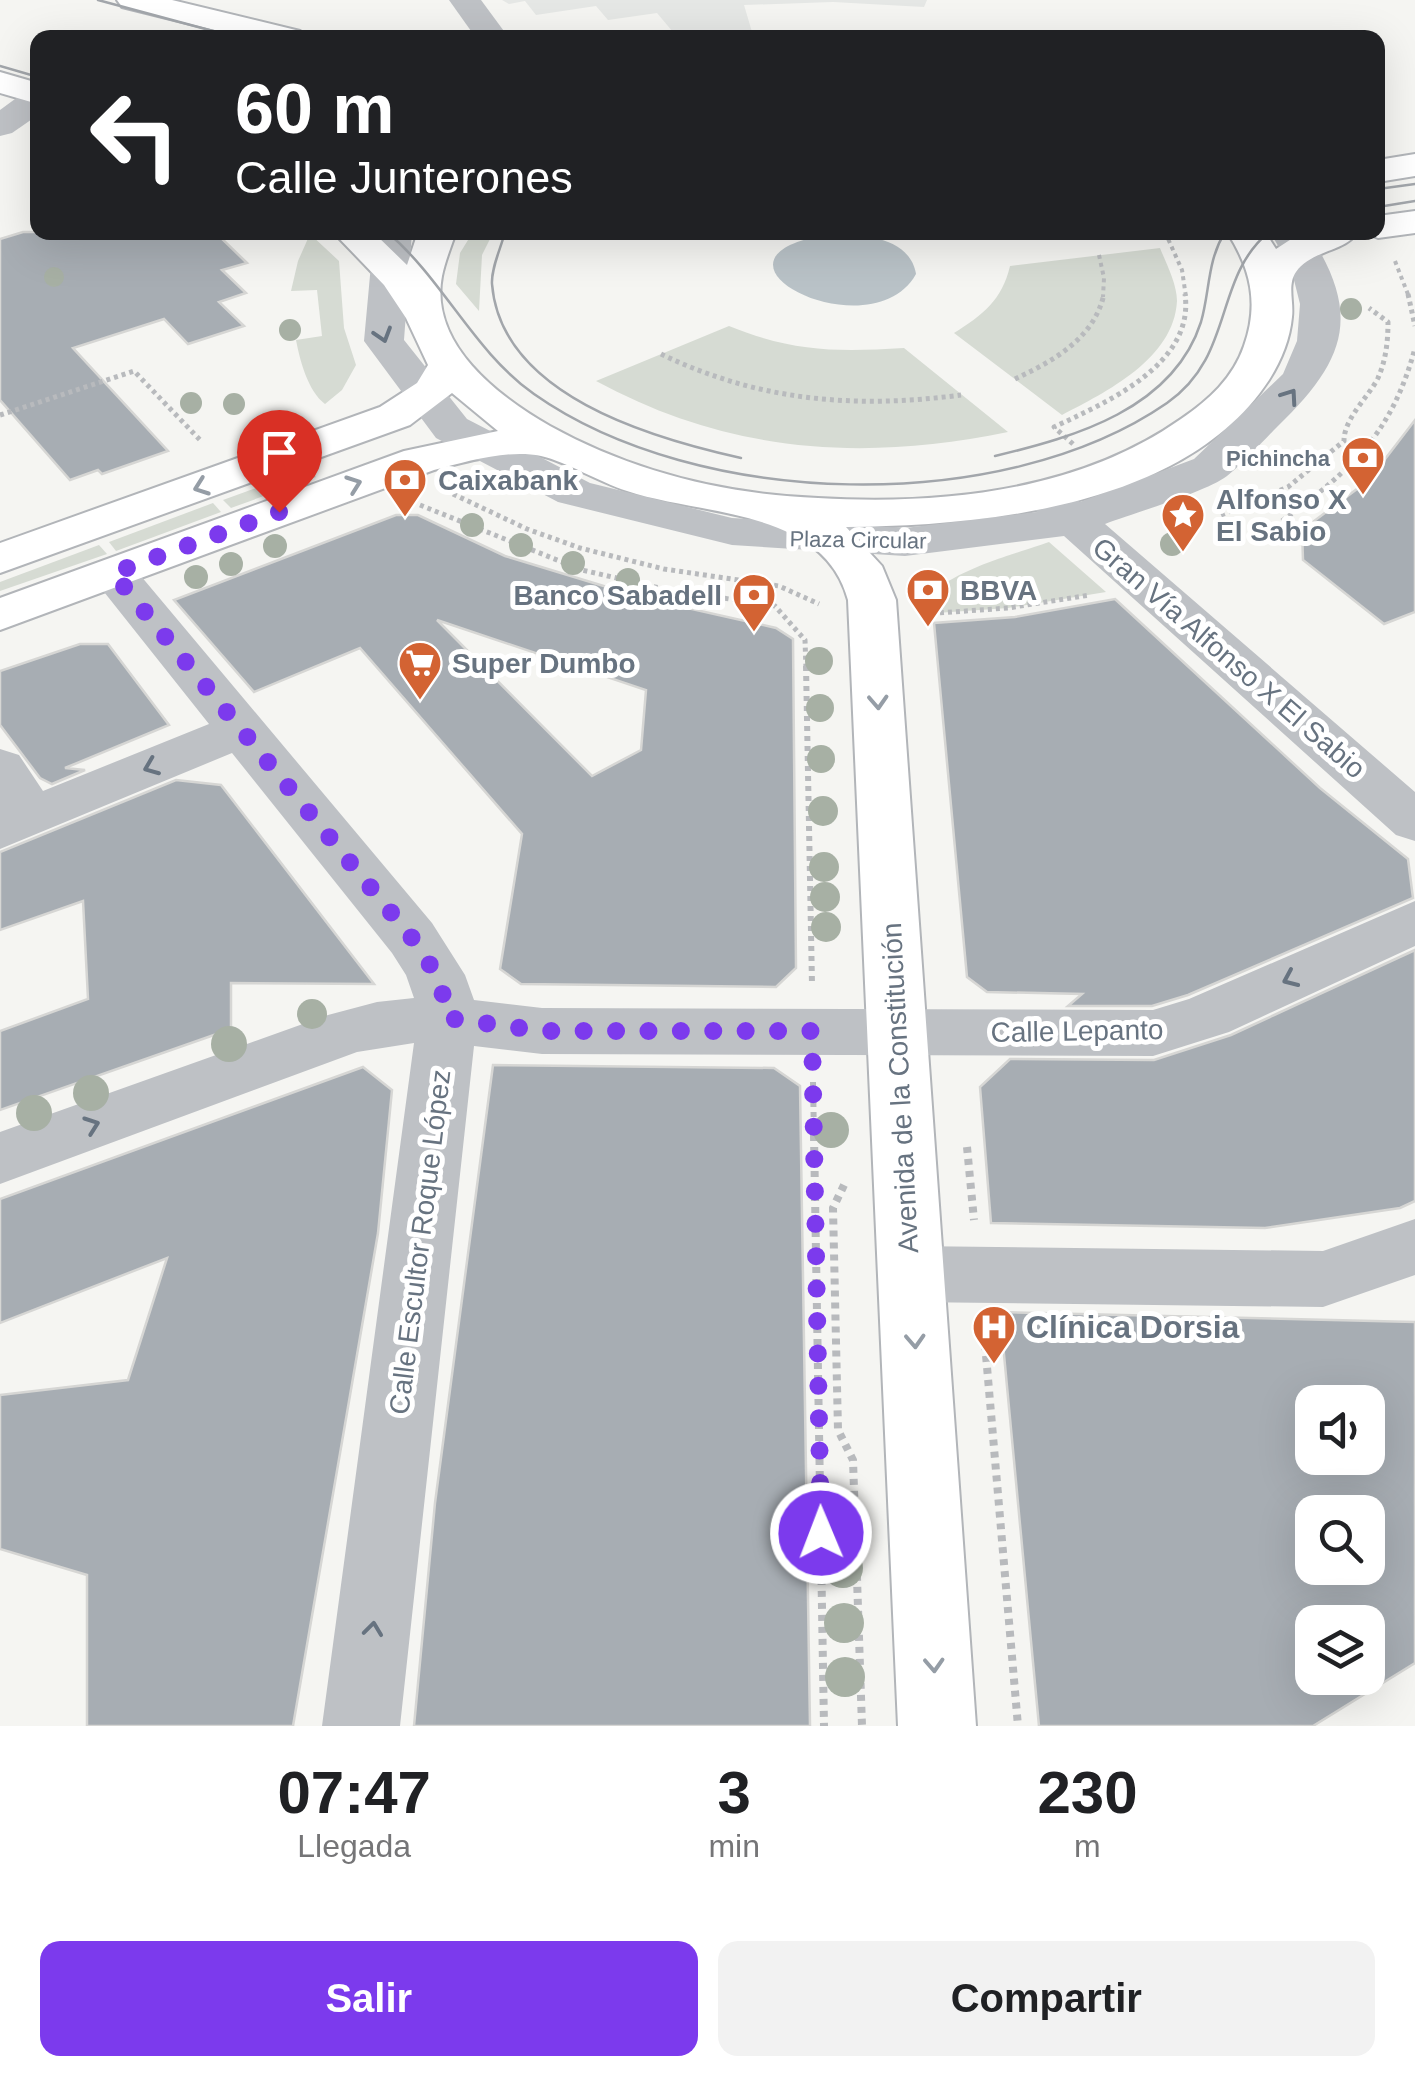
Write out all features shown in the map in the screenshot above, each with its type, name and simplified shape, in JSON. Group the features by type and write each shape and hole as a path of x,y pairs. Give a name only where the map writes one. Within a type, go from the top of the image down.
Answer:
{"main road":[{"path":"133,0 256,30"},
{"path":"0,82 30,93"},
{"path":"1385,169 1415,165"},
{"path":"1385,230 1410,239"},
{"name":"Plaza Circular","path":"434,240 423,275 425,317 436,348 435,383 499,414 547,462 765,507 894,512 994,504 1058,507 1202,426 1227,405 1259,362 1274,316 1272,283"},
{"path":"1251,240 1272,283"},
{"path":"1272,283 1295,241"},
{"path":"387,246 425,317"},
{"path":"0,559 382,421 435,383"},
{"path":"0,615 420,460 480,446"},
{"name":"Avenida de la Constitución","path":"765,507 797,518 837,543 861,565 868,581 897,612 897,1032 937,1726"}],"street":[{"path":"0,126 30,102"},
{"path":"0,134 30,129"},
{"name":"Plaza Circular","path":"387,246 376,305 380,332 396,367 435,383 480,446 547,462 620,509 728,534 837,543 911,542 1011,533 1058,507 1137,501 1213,466 1271,421 1306,372 1318,336 1321,297 1314,272 1295,241"},
{"path":"547,462 607,526 687,550 828,569 858,583 897,612"},
{"name":"Gran Vía Alfonso X El Sabio","path":"1058,507 1415,822"},
{"path":"897,612 884,585 912,567 959,547 1011,533"},
{"name":"Calle Escultor Roque López","path":"113,573 433,966 444,992 447,1018 361,1726"},
{"path":"0,768 16,823 241,730"},
{"name":"Calle Lepanto","path":"0,1158 349,1031 394,1020 447,1018 542,1031 1170,1031 1415,922"},
{"path":"911,1274 1323,1279 1415,1247"}],"path":[{"path":"1410,239 1395,261 1406,284 1415,326"},
{"path":"1054,427 1124,391 1152,370 1179,336 1189,300 1183,264 1169,240"},
{"path":"1015,380 1064,354 1095,322 1106,289 1099,255"},
{"path":"1282,520 1348,473 1386,425 1408,381 1415,348"},
{"path":"662,354 714,379 816,402 890,404 962,395"},
{"path":"0,415 134,371 206,446"},
{"path":"407,504 442,512 520,550 594,574 683,594 775,606 806,640 824,1726"},
{"path":"897,612 1008,608 1106,592"},
{"path":"966,1132 1018,1726"}],"shaded area":[{"path":"502,0 927,0 924,7 833,2 744,5 751,30 671,30 657,13 608,20 596,6 536,15 525,1 509,4"},
{"path":"307,240 316,240 339,261 344,328 356,365 342,390 325,404 309,384 296,340 322,336 317,290 291,291"},
{"path":"468,240 490,240 482,255 479,311 456,284 460,253"},
{"path":"810,240 883,240 905,252 916,274 893,296 862,305 829,303 799,293 779,278 773,261 789,246"},
{"path":"1160,248 1177,301 1164,340 1135,371 1062,415 954,333 990,306 1010,266"},
{"path":"729,326 774,341 815,348 904,348 1008,432 900,447 797,445 696,424 596,381"},
{"path":"308,469 316,477 231,508 223,500"},
{"path":"213,503 221,512 116,551 109,542"},
{"path":"1049,542 1106,592 1008,608 922,614 927,600 955,577"},
{"path":"99,545 107,554 0,591 0,582"}],"building":[{"path":"30,232 30,240 223,240 247,263 222,270 246,293 219,302 244,326 188,344 164,319 73,348 168,451 102,474 98,470 70,480 0,400 0,239"},
{"path":"1415,420 1415,612 1384,624 1303,560 1302,530 1369,480"},
{"path":"396,515 418,515 505,556 643,598 776,628 793,639 796,968 776,987 521,984 500,969 522,834 360,648 254,692 174,600","holes":["437,620 646,690 641,750 592,776"]},
{"path":"1115,599 1320,788 1408,859 1413,898 1188,995 1152,1006 1068,1006 1082,994 987,992 967,977 934,623 1015,617"},
{"path":"80,644 108,644 169,725 65,768 85,770 52,784 40,778 0,725 0,671"},
{"path":"176,780 221,785 374,984 231,983 231,1029 0,1110 0,1031 88,999 83,901 0,930 0,852"},
{"path":"1415,950 1415,1201 1400,1208 1265,1228 991,1223 980,1087 1010,1059 1154,1060 1231,1035"},
{"path":"493,1065 774,1068 800,1086 810,1726 414,1726 435,1503"},
{"path":"363,1067 392,1090 378,1233 293,1726 87,1726 87,1575 0,1549 0,1395 128,1380 167,1258 0,1323 0,1199"},
{"path":"1000,1312 1415,1322 1415,1663 1385,1682 1385,1605 1295,1605 1295,1695 1363,1695 1313,1726 1039,1726"}],"tram line":[{"path":"98,0 209,30"},
{"path":"0,66 30,75"},
{"path":"1385,188 1415,184"},
{"path":"1385,206 1415,201"},
{"path":"395,240 513,377 534,394 601,432 678,460 762,477 850,484 937,481 1021,466 1099,440 1167,403 1189,384 1204,363 1239,272 1261,240"},
{"path":"503,240 492,284 502,323 522,355 551,383 625,423 741,458"},
{"path":"995,456 1088,428 1145,398 1168,377 1187,352 1201,322 1221,240"}],"place":[{"name":"Pichincha","path":"1363,496"},
{"name":"Caixabank","path":"405,518"},
{"name":"Alfonso X El Sabio","path":"1183,553"},
{"name":"BBVA","path":"928,628"},
{"name":"Banco Sabadell","path":"754,633"},
{"name":"Super Dumbo","path":"420,701"},
{"name":"Clínica Dorsia","path":"994,1365"}],"route":[{"path":"279,512 113,573 412,938 433,966 444,992 447,1018 542,1031 812,1031 821,1533"}]}
